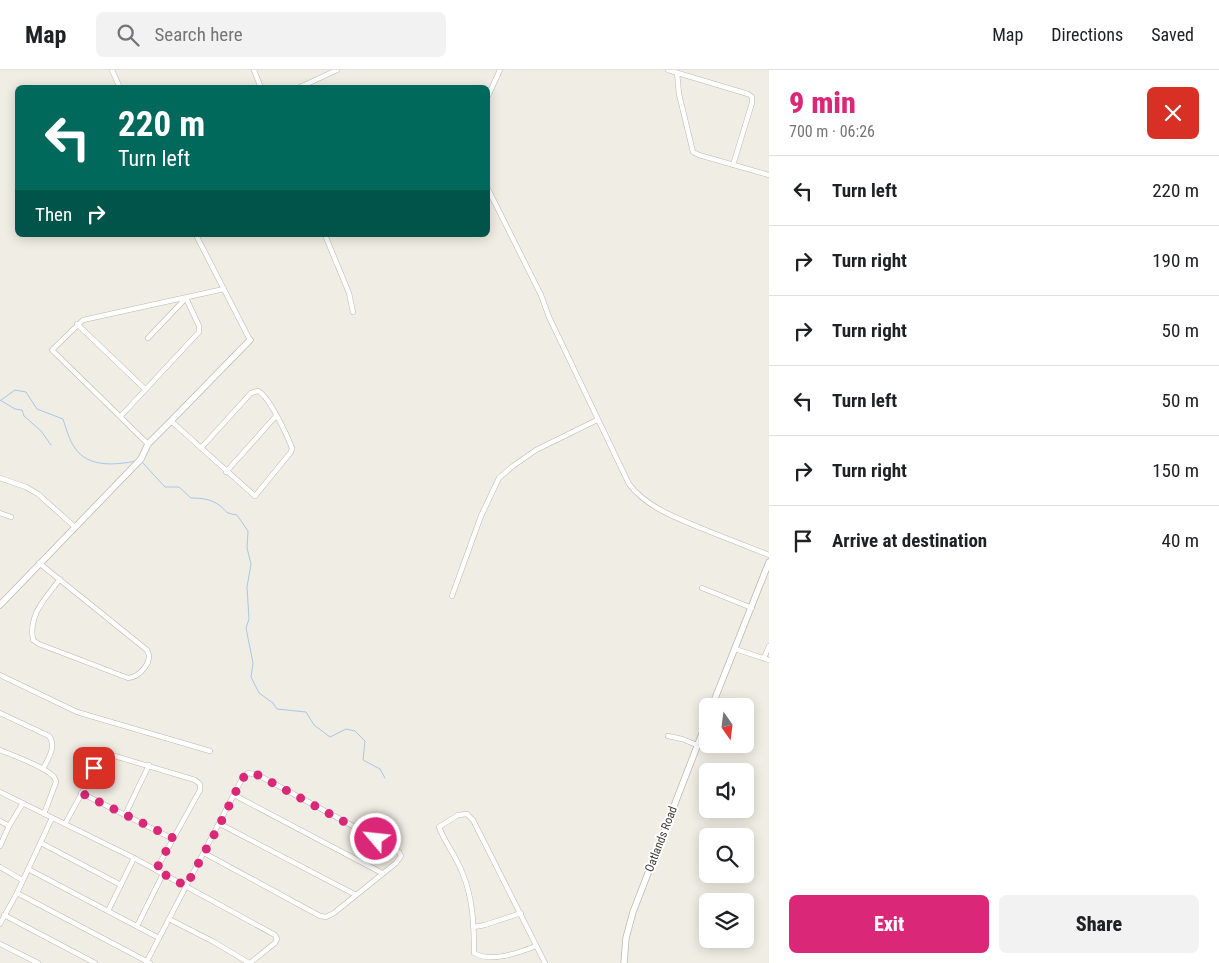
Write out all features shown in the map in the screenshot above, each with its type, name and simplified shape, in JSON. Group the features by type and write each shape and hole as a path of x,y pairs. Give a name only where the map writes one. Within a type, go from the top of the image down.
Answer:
{"street":[{"path":"112,70 119,85"},
{"path":"254,70 260,85"},
{"path":"304,85 337,70"},
{"path":"490,92 500,70"},
{"path":"668,70 748,94 752,98 733,165"},
{"path":"676,73 693,152 769,175"},
{"path":"490,193 541,295 549,317 629,484 642,497 671,516 769,555"},
{"path":"0,605 141,459 148,444 250,340 197,237"},
{"path":"326,237 349,293 354,312"},
{"path":"148,444 53,352 53,349 77,324 86,318 224,289"},
{"path":"148,338 186,298"},
{"path":"121,416 199,332 199,326 186,298"},
{"path":"77,324 145,389"},
{"path":"171,421 226,472 255,496 291,452 290,444 261,392 253,392 201,448"},
{"path":"226,472 276,416"},
{"path":"452,596 481,516 499,478 536,450 597,420"},
{"path":"0,478 26,487 38,494 75,528"},
{"path":"0,513 11,517"},
{"path":"715,698 769,562"},
{"path":"39,563 60,579 147,650 150,656 140,672 128,678 39,644 34,640 33,620 35,612 60,579"},
{"path":"702,588 752,608"},
{"path":"735,648 766,659 769,646"},
{"path":"0,676 77,712 210,751"},
{"path":"0,713 52,739 53,744 43,769"},
{"path":"668,736 697,745"},
{"name":"Oatlands Road","path":"624,963 626,938 633,912 699,740"},
{"path":"0,750 53,775 56,782 44,814"},
{"path":"65,824 103,754 149,765 195,780 200,784 200,790 156,870"},
{"path":"125,814 149,765"},
{"path":"17,893 148,962 159,938 234,795 245,775 250,772 396,850 400,855 400,859 334,913 323,917 204,853"},
{"path":"0,792 134,858 276,934 277,939 275,943 250,963 169,919"},
{"path":"81,793 173,838"},
{"path":"234,795 382,873"},
{"path":"0,846 22,802"},
{"path":"536,946 500,959 484,959 474,953 474,927 468,892 462,872 442,837 439,827 458,815 467,814 474,820 545,963"},
{"path":"0,924 17,893 52,818"},
{"path":"0,821 9,826"},
{"path":"220,824 356,895"},
{"path":"41,843 121,885"},
{"path":"108,911 134,858"},
{"path":"0,867 22,880"},
{"path":"28,869 159,938"},
{"path":"137,926 163,874"},
{"path":"474,927 521,913"},
{"path":"4,915 95,963"},
{"path":"0,944 38,963"}],"waterway":[{"path":"1,400 15,390 26,392 37,409 63,419 73,445 87,459 103,464 136,461"},
{"path":"0,400 15,409 22,410 24,416 41,431 51,445"},
{"path":"142,462 165,487 179,487 191,498 213,501 228,513 237,515 248,531 247,548 251,564 247,587 249,619 246,628 253,663 251,677 259,693 273,703 277,709 306,712 314,725 330,737 346,729 355,731 365,741 363,760 380,769 385,778"}],"route":[{"path":"94,768 81,793 173,838 156,870 186,886 242,779 250,772 376,839"}]}
